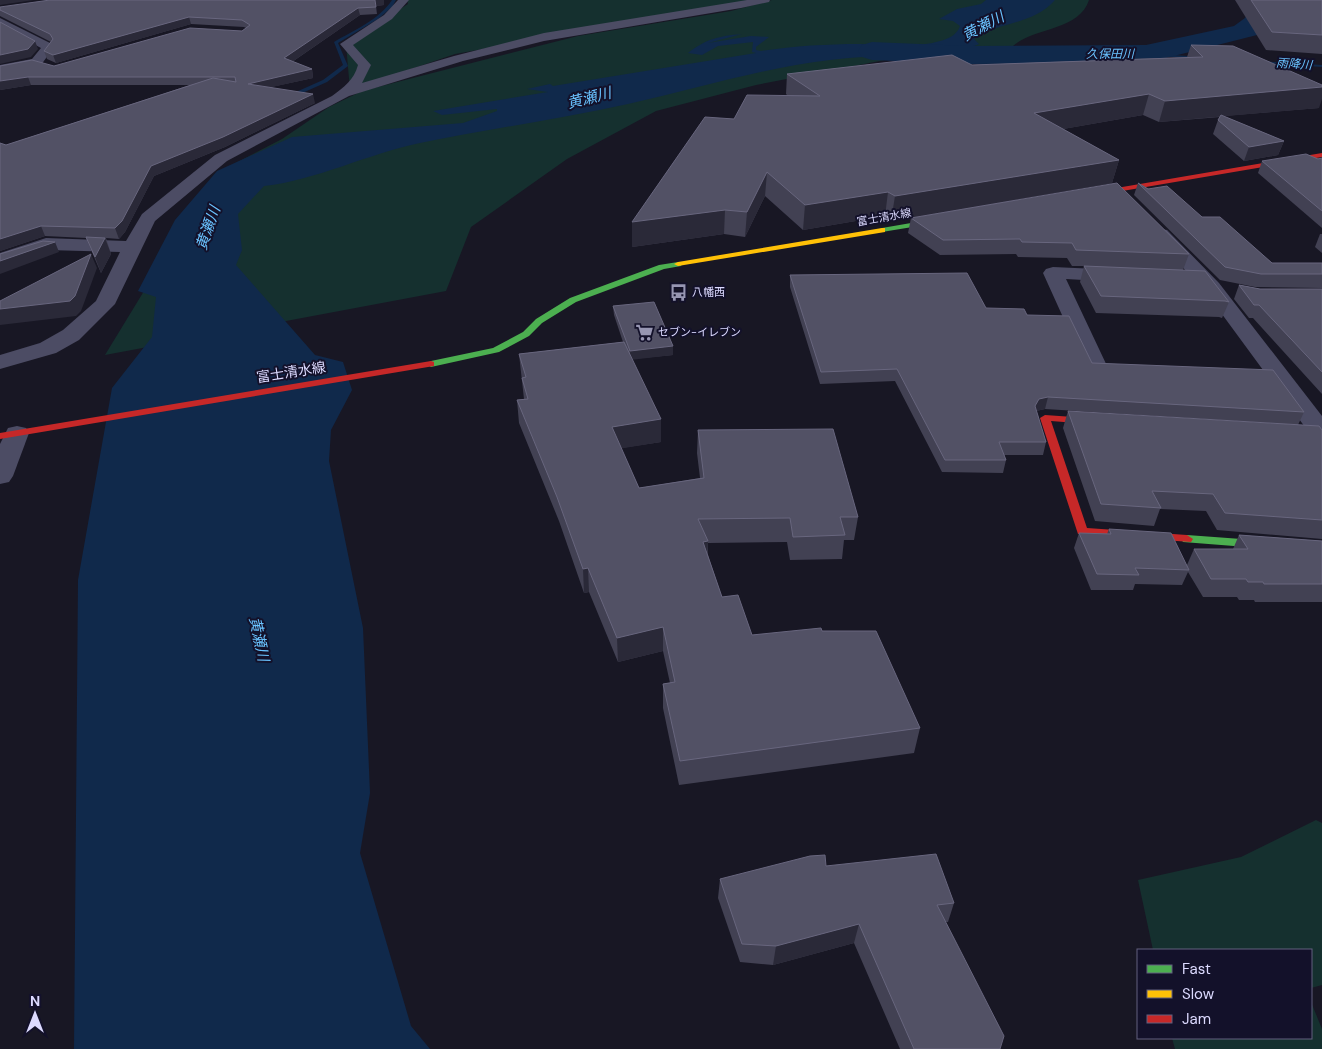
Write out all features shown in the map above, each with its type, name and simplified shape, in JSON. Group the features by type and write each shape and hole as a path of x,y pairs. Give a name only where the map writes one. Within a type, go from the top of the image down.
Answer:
{"main road":[{"path":"1076,197 1322,155"},
{"path":"1085,205 1133,207 1322,165"},
{"name":"富士清水線","path":"9,434 454,360 496,350 526,334 546,316 573,300 662,267 958,222 745,265"},
{"name":"富士清水線","path":"573,300 679,276"},
{"path":"1114,422 1045,418 1082,531 1322,549"}],"street":[{"path":"346,93 362,77 365,65 346,44 388,17 404,0"},
{"path":"0,362 48,348 71,334 105,304 148,218 221,158 346,93 448,61 522,42 573,31 765,0"},
{"path":"0,21 48,47 36,62"},
{"path":"0,69 36,62 49,67"},
{"path":"1133,207 1209,283 1319,434"},
{"path":"0,259 46,244 132,247"},
{"path":"1097,368 1053,273 1139,277"},
{"path":"1177,278 1209,283 1236,292"},
{"path":"0,476 9,434"}],"green space":[{"path":"407,0 756,0 455,54 350,90 346,44 408,4"},
{"path":"772,0 1089,0 1084,10 1076,18 1055,28 1032,35 1013,46 1026,61 890,59 756,85 656,111 567,159 471,227 446,291 105,355 216,173 282,139 329,107 362,91 578,36 731,11"},
{"path":"1316,820 1322,823 1322,985 1312,988 1312,949 1153,949 1138,880 1241,857"},
{"path":"1312,1004 1322,1029 1322,1049 1175,1049 1172,1039 1312,1039"}],"water":[{"name":"黄瀬川","path":"986,0 1055,0 1047,8 1027,19 984,33 974,39 979,44 961,52 959,57 862,57 779,68 602,109 420,143 323,173 264,186 238,214 242,250 236,265 315,355 343,362 352,390 331,430 329,461 363,628 370,793 360,853 411,1026 430,1049 74,1049 78,580 112,388 152,337 156,297 138,291 175,220 217,171 292,137 463,123 497,111 497,109 442,115 433,111 548,92 527,89 550,84 553,86 756,53 752,52 753,42 718,46 702,55 688,53 707,41 726,36 742,34 708,43 751,36 769,37 756,47 756,50 761,51 822,45 920,45 930,43 952,36 960,26 953,21 939,19 957,9 981,4"}],"building":[{"path":"50,0 375,0 376,7 358,8 284,58 312,69 248,84 313,94 223,137 151,166 122,221 115,228 41,226 0,239 0,143 6,145 213,78 236,82 235,77 28,77 0,81 0,66 32,60 54,66 190,28 242,31 250,25 242,20 189,17 53,55 44,51 53,39 50,34 0,10 0,7"},
{"path":"1251,0 1322,0 1322,35 1272,32"},
{"path":"0,22 35,41 28,49 0,55"},
{"path":"1191,45 1233,46 1322,85 1322,87 1165,101 1149,94 1034,113 1119,160 895,196 888,192 805,205 767,172 747,212 725,210 632,222 705,117 734,119 747,95 820,96 787,74 952,55 972,65 1203,57"},
{"path":"1221,115 1284,141 1249,147 1218,120"},
{"path":"1306,154 1318,159 1322,158 1322,211 1262,161"},
{"path":"1117,183 1189,254 1076,250 1072,243 1022,242 1020,239 943,240 911,218"},
{"path":"1138,183 1148,189 1167,186 1202,217 1220,217 1272,263 1322,263 1322,274 1261,274 1225,267"},
{"path":"86,237 105,238 95,257"},
{"path":"43,241 55,242 0,261 0,254"},
{"path":"91,254 75,296 70,301 0,309 0,301"},
{"path":"1084,266 1205,271 1229,302 1101,296"},
{"path":"967,273 986,308 1024,309 1027,315 1069,316 1092,363 1273,370 1304,412 1048,397 1039,399 1035,406 1046,442 999,442 1006,460 945,460 897,369 821,372 790,275"},
{"path":"1239,285 1260,289 1322,289 1322,372 1259,305 1254,305"},
{"path":"654,302 673,346 630,351 613,306"},
{"path":"624,342 661,419 612,427 639,488 704,478 698,430 833,429 858,517 840,517 845,535 793,537 790,518 698,519 708,541 703,542 722,597 738,595 752,635 821,628 822,631 876,631 920,728 680,761 663,684 675,682 663,627 617,638 588,568 583,569 557,497 517,400 528,399 522,378 526,377 519,354"},
{"path":"1068,411 1319,426 1322,430 1322,520 1225,513 1213,494 1152,491 1161,508 1101,504"},
{"path":"1109,529 1171,533 1189,570 1135,568 1139,575 1097,574 1079,533 1111,534"},
{"path":"1239,535 1322,541 1322,584 1264,584 1263,582 1248,582 1246,579 1211,579 1194,549 1248,549"},
{"path":"936,854 954,903 937,905 1004,1036 1000,1049 914,1049 859,924 776,946 742,944 720,879 810,856 825,855 826,866"}],"waterway":[{"path":"289,97 325,81 346,65 336,43 377,18 394,0"},
{"name":"久保田川","path":"872,51 967,55 1146,54 1243,32 1254,23 1262,12 1267,3 1262,0"},
{"name":"雨降川","path":"1146,54 1201,58"},
{"name":"雨降川","path":"1261,62 1322,66"}],"traffic: fast":[{"path":"882,230 946,219"},
{"path":"431,364 496,350 526,334 539,321 573,300 662,267 678,264"},
{"path":"1187,539 1322,549"}],"traffic: slow":[{"path":"678,264 882,230"}],"traffic: jam":[{"path":"1087,195 1322,155"},
{"path":"0,436 431,364"},
{"path":"1102,422 1045,418 1082,531 1187,539"}],"place":[{"name":"八幡西","path":"678,292"},
{"name":"セブン-イレブン","path":"644,332"}]}
